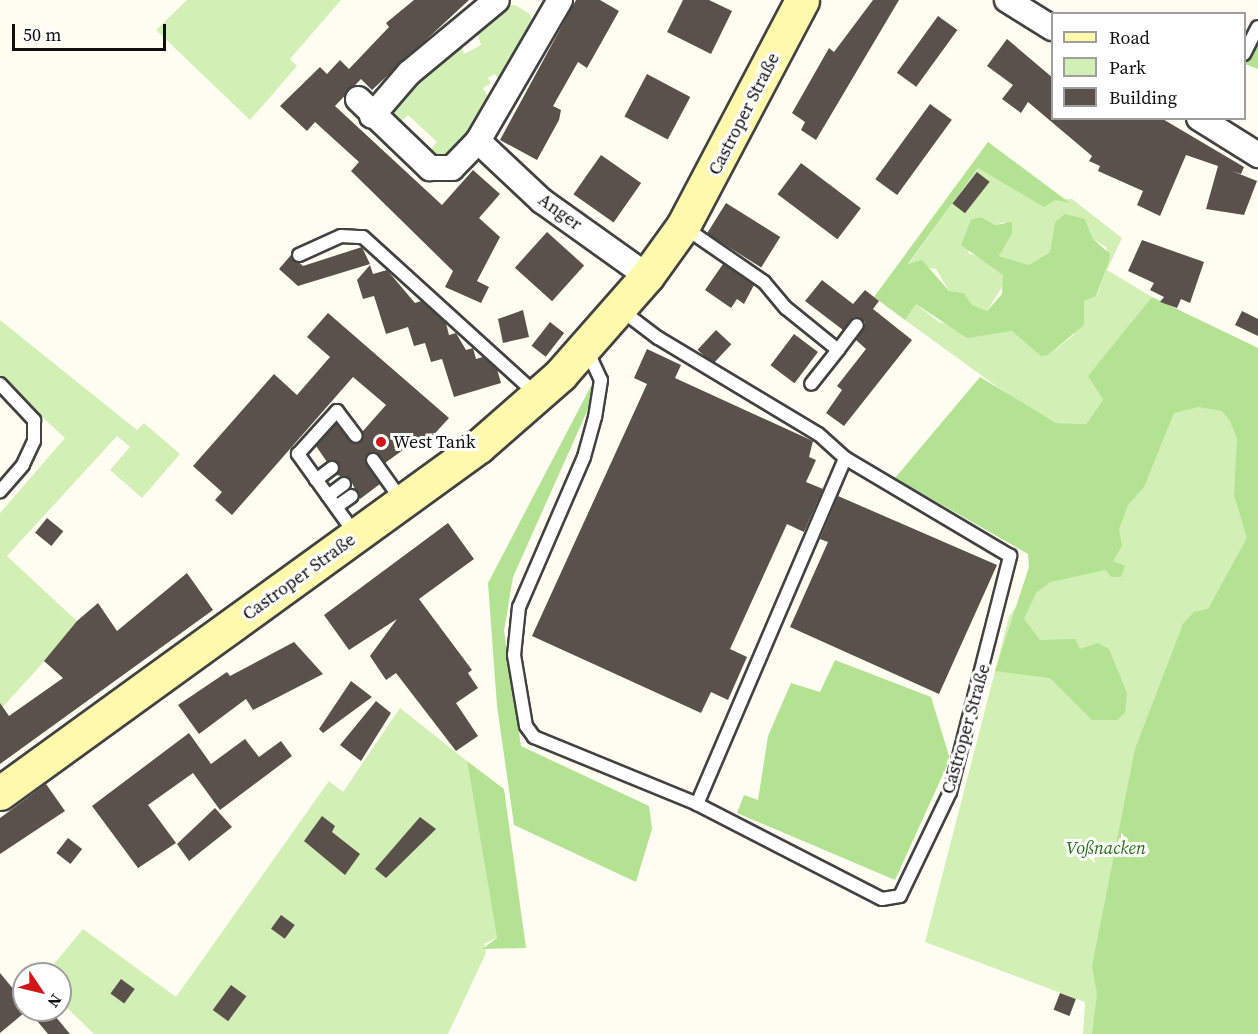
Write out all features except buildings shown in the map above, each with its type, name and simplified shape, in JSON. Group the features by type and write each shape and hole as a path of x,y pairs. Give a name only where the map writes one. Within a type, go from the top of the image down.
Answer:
{"main road":[{"name":"Castroper Straße","path":"0,793 403,502 538,396 586,348 620,309 683,226 730,146 802,0"}],"street":[{"path":"497,0 365,107 440,172 452,168 478,141 552,3"},
{"path":"1007,0 1051,27"},
{"path":"1203,120 1258,155"},
{"name":"Anger","path":"478,141 542,201 647,276"}],"lane":[{"path":"1246,52 1258,27"},
{"path":"683,226 764,282 786,308 838,350"},
{"path":"299,255 341,236 363,237 538,396"},
{"name":"Castroper Straße","path":"586,348 601,380 595,417 584,457 519,607 514,655 526,726 534,737 697,804 889,900 906,887 950,792 1010,556 845,458 818,434 658,338 620,309"},
{"path":"811,384 857,325"},
{"path":"0,384 34,420 34,441 23,465 0,491"},
{"path":"356,436 337,411 298,454 356,536"},
{"path":"697,804 845,458"},
{"path":"372,463 380,476 403,502"},
{"path":"316,480 332,468"},
{"path":"328,496 344,484"},
{"path":"336,507 352,496"}],"green space":[{"path":"187,0 341,0 290,59 297,66 250,120 156,30"},
{"path":"515,5 530,14 533,25 503,87 495,74 488,78 491,83 483,88 492,104 450,156 427,154 437,142 408,115 397,126 393,104 460,39 464,54 481,45 476,28 503,6"},
{"path":"1258,39 1258,69 1246,64"},
{"path":"988,142 1070,203 1055,200 1044,207 978,168 908,264 922,260 949,291 964,293 972,305 987,311 1002,294 1003,275 961,245 971,220 981,217 995,225 1012,222 1012,234 999,256 1029,265 1050,252 1055,222 1065,214 1085,219 1093,239 1110,254 1109,262 1096,296 1084,301 1084,325 1048,355 1041,356 1012,331 967,338 916,304 905,320 874,297"},
{"path":"978,168 1055,200 1072,199 1122,238 1107,270 1152,297 1089,376 1103,400 1086,424 1056,423 1014,399 905,320 916,304 939,322 987,334 1012,331 1048,355 1074,335 1084,300 1097,295 1109,262 1106,247 1093,239 1085,219 1055,222 1050,252 1029,265 999,256 1012,234 1004,222 995,225 981,217 968,253 984,258 1003,275 1004,284 987,311 971,305 964,293 949,291 936,269 908,265"},
{"path":"1152,297 1258,348 1258,1034 1092,1034 1097,994 1092,966 1135,749 1183,624 1194,612 1208,609 1247,538 1234,495 1237,438 1230,421 1222,411 1198,407 1174,413 1144,487 1128,505 1119,529 1122,546 1113,561 1125,566 1121,577 1111,577 1106,570 1050,582 1036,593 1024,619 1040,640 1075,639 1080,649 1098,643 1109,649 1127,693 1125,713 1117,720 1092,720 1050,678 995,671 1029,567 1028,554 895,478 980,377 1056,423 1086,424 1103,400 1088,376"},
{"name":"Voßnacken","path":"1160,302 1258,348 1258,1034 1083,1034 1085,1002 925,942 1009,617 1104,473"},
{"path":"0,320 137,430 144,423 180,454 142,498 110,470 130,447 117,436 7,556 79,623 0,710 0,513 65,438 0,378"},
{"path":"591,386 593,398 513,577 504,631 521,746 649,806 652,829 636,882 514,825 497,706 488,583"},
{"path":"835,660 931,697 950,759 895,880 737,813 744,795 758,800 768,736 791,683 820,692"},
{"path":"400,708 467,761 497,938 484,944 486,953 448,1034 94,1034 72,1013 72,962 56,962 83,929 176,997 329,781 343,792"},
{"path":"467,761 504,789 526,948 482,949 497,938"}],"place":[{"name":"West Tank","path":"381,442"}]}
